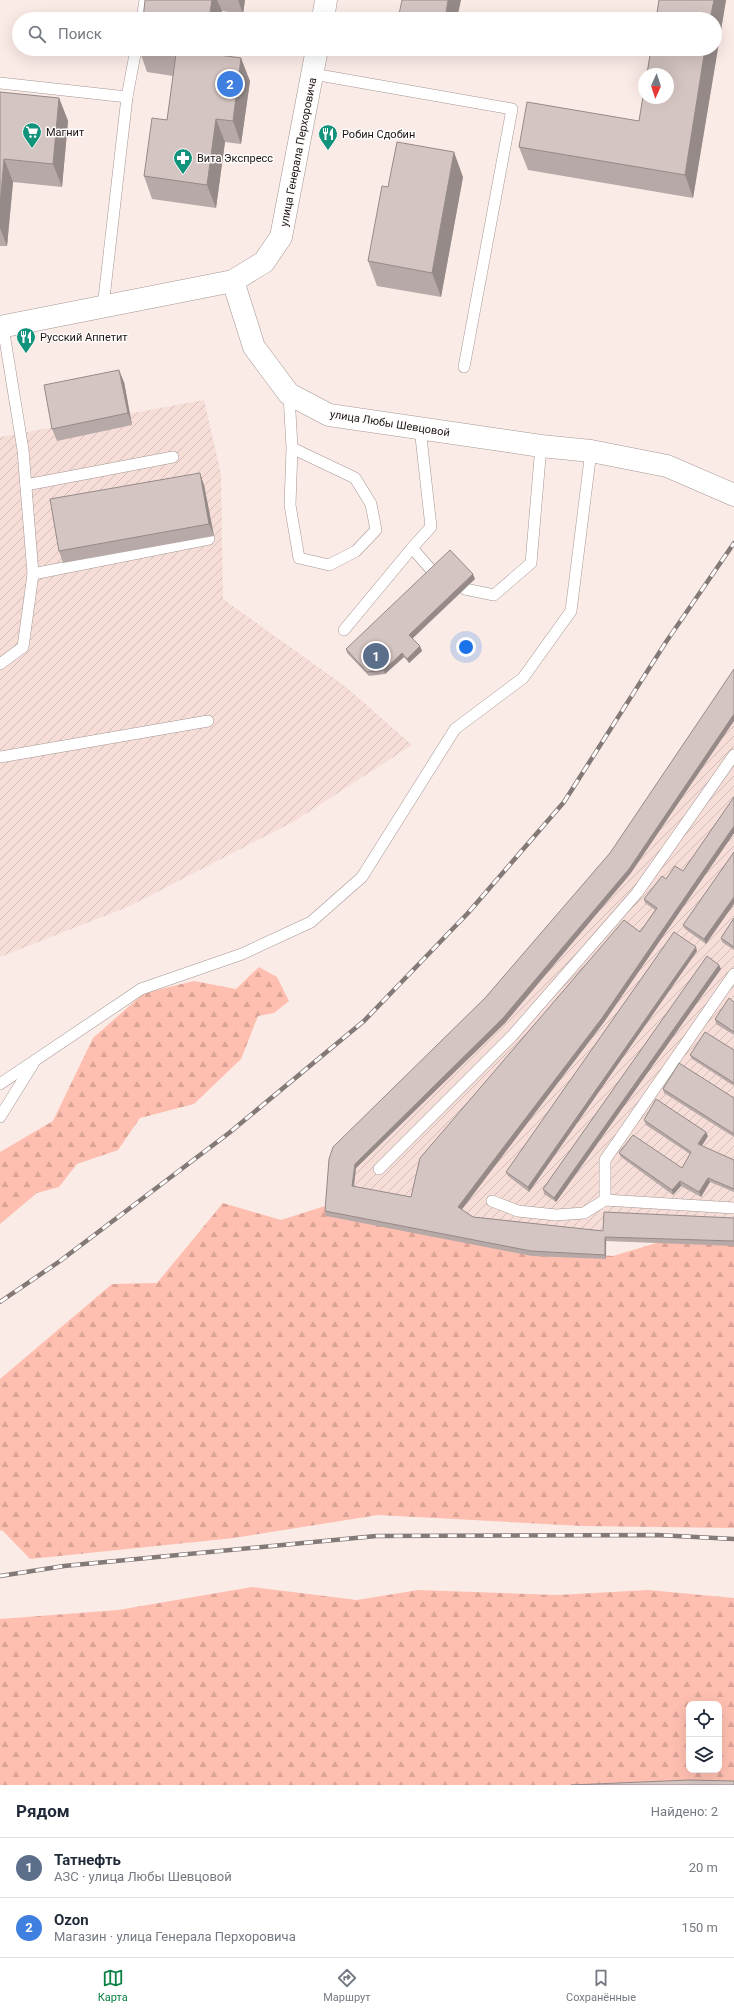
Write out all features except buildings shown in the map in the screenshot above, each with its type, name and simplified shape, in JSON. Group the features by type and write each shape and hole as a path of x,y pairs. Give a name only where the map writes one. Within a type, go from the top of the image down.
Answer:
{"street":[{"path":"324,12 326,0"},
{"name":"улица Генерала Перхоровича","path":"233,281 264,262 281,237 316,56"},
{"path":"1,327 233,281"},
{"name":"улица Любы Шевцовой","path":"233,281 254,347 289,394 329,415 542,446 591,451 667,466 734,495"}],"lane":[{"path":"143,12 145,0"},
{"path":"103,307 127,97 135,56"},
{"path":"313,74 512,109 464,367"},
{"path":"0,83 127,97"},
{"path":"0,664 23,647 33,574 24,450 1,327"},
{"path":"289,394 292,448 290,505 299,558 329,564 356,550 376,530 370,504 355,478 292,448"},
{"path":"344,630 431,527 420,428"},
{"path":"464,589 494,595 531,563 542,446"},
{"path":"0,1084 141,989 242,954 311,922 362,877 455,730 523,678 571,612 591,451"},
{"path":"26,485 173,457"},
{"path":"33,574 209,539"},
{"path":"412,548 433,572"},
{"path":"0,757 208,721"},
{"path":"379,1169 512,1036 637,893 734,755"},
{"path":"605,1200 605,1160 734,974"},
{"path":"0,1117 36,1060"},
{"path":"492,1201 518,1211 556,1216 584,1212 605,1200 734,1208"}],"shaded area":[{"path":"204,400 221,474 223,599 346,687 412,745 293,822 130,906 0,957 0,437"},
{"path":"734,676 734,1246 607,1241 606,1259 326,1216 331,1164 487,1002 612,857"}],"green space":[{"path":"259,967 277,977 289,1001 274,1013 258,1016 241,1059 194,1104 140,1118 118,1150 77,1164 59,1187 37,1193 0,1224 0,1152 53,1121 93,1038 144,993 194,981 236,989"},
{"path":"223,1203 281,1220 325,1206 496,1245 613,1256 663,1241 734,1242 734,1528 582,1526 378,1515 234,1538 30,1559 2,1530 0,1531 0,1379 112,1284 157,1283"},
{"path":"252,1587 357,1600 418,1590 557,1595 648,1590 734,1598 734,1782 608,1785 0,1785 0,1619 118,1610"}],"railway":[{"path":"0,1302 60,1261 229,1133 364,1021 468,913 564,802 666,642 734,543"},
{"path":"0,1576 64,1566 376,1536 657,1535 734,1539"}],"place":[{"name":"Ozon","path":"230,84"},
{"name":"Магнит","path":"32,149"},
{"name":"Робин Сдобин","path":"328,151"},
{"name":"Вита Экспресс","path":"183,175"},
{"name":"Русский Аппетит","path":"26,354"},
{"name":"Татнефть","path":"376,656"}]}
